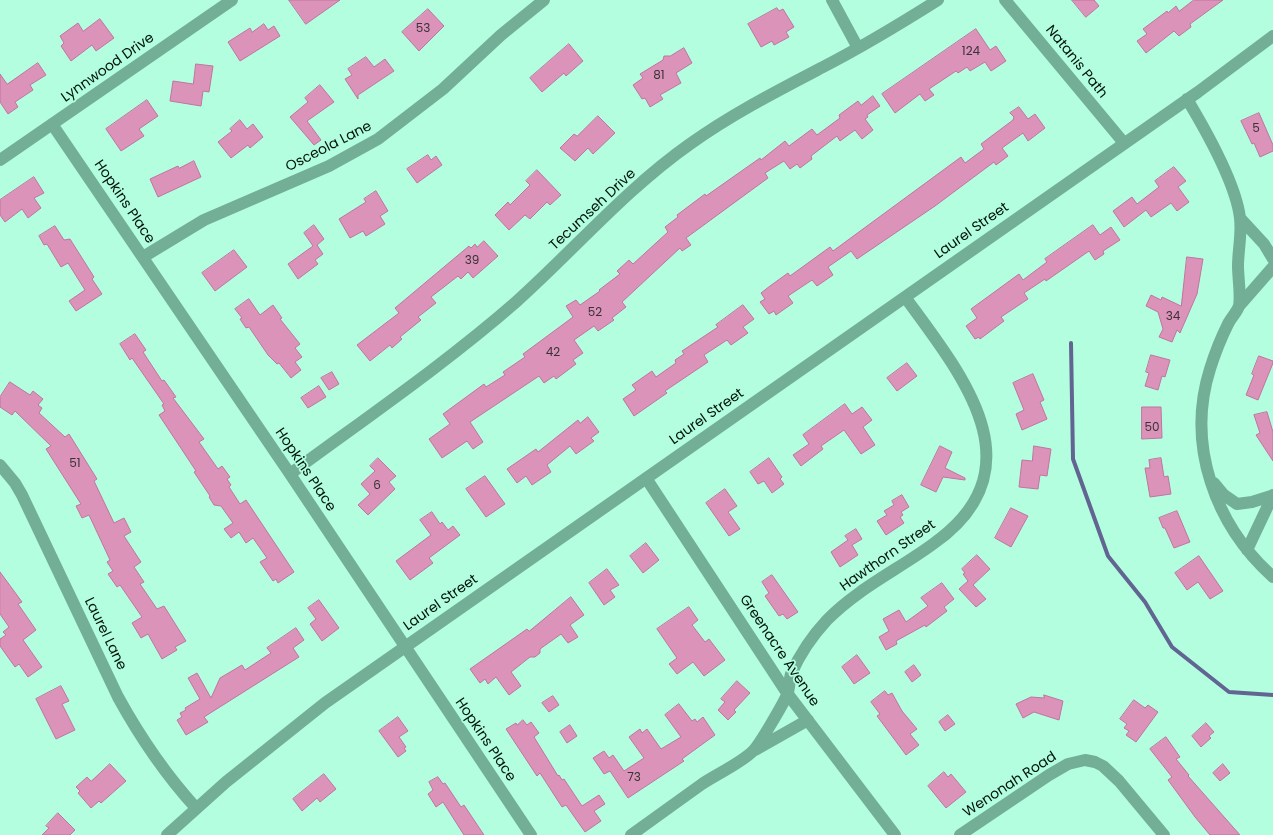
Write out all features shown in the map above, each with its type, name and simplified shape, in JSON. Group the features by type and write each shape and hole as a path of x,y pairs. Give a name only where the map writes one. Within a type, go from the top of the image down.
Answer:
{"street":[{"name":"Lynnwood Drive","path":"0,160 232,0"},
{"name":"Osceola Lane","path":"143,257 204,220 329,166 378,139 443,88 501,35 544,0"},
{"path":"832,0 858,48"},
{"name":"Tecumseh Drive","path":"290,474 432,368 496,318 548,272 628,196 689,145 751,105 858,48 897,26 938,0"},
{"name":"Natanis Path","path":"1005,0 1124,143"},
{"name":"Laurel Street","path":"167,835 196,808 312,712 1187,99 1273,36"},
{"path":"1187,99 1205,128 1226,175 1240,218 1238,260 1239,306"},
{"name":"Hopkins Place","path":"52,124 290,474 404,647 531,835"},
{"path":"1240,218 1264,244 1273,259"},
{"path":"1273,267 1239,306 1218,346 1203,396 1201,432 1204,459 1223,514 1247,550 1273,577"},
{"name":"Hawthorn Street","path":"754,750 788,694 790,678 801,655 827,620 861,592 936,543 950,530 974,502 984,481 987,459 985,440 974,402 951,362 905,297"},
{"name":"Laurel Lane","path":"0,465 15,483 22,495 118,697 136,728 174,784 196,808"},
{"path":"1208,471 1220,491 1237,504 1247,504 1272,495"},
{"name":"Greenacre Avenue","path":"646,478 788,694 895,835"},
{"path":"1247,550 1272,495"},
{"name":"Hawthorn Street","path":"631,835 703,783 754,750 808,720"},
{"name":"Wenonah Road","path":"960,835 1049,775 1068,764 1085,760 1095,762 1103,766 1119,781 1164,835"}],"building":[{"path":"289,0 340,0 306,24"},
{"path":"1072,0 1094,0 1099,6 1086,17"},
{"path":"1194,0 1223,0 1190,24 1191,27 1179,36 1174,31 1146,53 1137,41 1147,34 1143,29 1167,11 1168,13 1176,6 1179,11"},
{"path":"777,8 779,11 783,9 794,27 786,32 789,37 774,45 772,41 761,47 748,24"},
{"path":"428,9 444,26 419,51 402,32"},
{"path":"100,19 114,38 96,51 92,45 71,61 61,46 64,43 60,36 78,23 83,31"},
{"path":"264,24 268,30 274,26 280,36 240,61 228,42 250,28 252,32"},
{"path":"976,29 990,50 996,46 1006,61 991,71 985,62 970,71 967,67 958,73 956,71 929,89 934,95 925,101 920,94 895,113 882,94"},
{"path":"569,44 583,61 566,76 564,73 542,92 530,78"},
{"path":"684,48 692,63 676,73 681,83 660,95 663,99 650,107 645,98 642,99 633,85 643,78 640,74 663,60 664,56 670,56"},
{"path":"366,57 374,67 385,59 394,71 358,95 358,99 345,79 352,75 348,69"},
{"path":"38,63 46,75 30,85 33,90 15,102 18,107 8,114 0,102 0,74 7,84"},
{"path":"196,64 213,66 209,92 203,91 201,106 170,101 173,81 193,84"},
{"path":"320,85 334,102 307,121 321,140 314,145 290,117 308,102 305,98"},
{"path":"873,96 880,106 867,115 868,117 865,119 873,130 862,139 855,130 840,141 837,136 811,156 812,159 800,168 797,164 790,169 784,161 765,173 768,178 686,238 691,245 682,251 680,248 622,302 626,307 612,318 614,320 598,331 594,326 574,340 583,353 573,360 576,364 556,379 554,376 544,383 539,376 470,422 483,442 473,449 467,441 442,458 429,439 450,424 443,414 484,384 486,387 505,375 503,372 525,357 523,354 573,317 566,306 576,300 580,305 600,291 599,290 620,274 617,271 629,260 633,264 668,232 665,227 678,217 677,215 705,194 706,196 760,158 761,160 785,141 789,146 812,129 817,135 840,118 839,115 858,101 861,105"},
{"path":"147,100 158,116 139,129 144,136 121,151 106,129"},
{"path":"1019,107 1028,119 1035,114 1045,128 1028,141 1023,133 1002,148 1008,156 996,165 994,162 935,206 857,259 851,251 828,267 833,275 817,286 812,280 788,296 793,303 776,315 774,311 769,314 760,302 765,299 761,293 788,273 790,276 830,247 833,251 961,157 965,163 984,149 981,144 1013,120 1014,117 1010,113"},
{"path":"1259,113 1273,145 1273,151 1260,157 1254,143 1252,144 1241,121"},
{"path":"598,116 615,133 593,154 588,148 575,161 560,148 574,134 577,136"},
{"path":"240,120 247,129 253,124 263,137 250,148 248,145 231,158 218,142 232,131 230,129"},
{"path":"428,155 431,160 436,156 442,165 417,183 407,169"},
{"path":"194,161 201,177 158,197 150,179 178,166 179,168"},
{"path":"1174,167 1186,181 1178,187 1189,202 1177,211 1171,203 1151,217 1146,210 1124,227 1113,211 1132,197 1137,204 1159,187 1155,181"},
{"path":"537,170 561,195 550,205 547,202 530,219 525,215 509,230 495,215 508,202 510,205 530,185 526,181"},
{"path":"34,177 44,193 34,198 41,208 28,218 22,209 5,222 0,215 0,200"},
{"path":"376,191 388,211 380,216 385,224 366,236 363,231 350,238 339,219 366,202 364,199"},
{"path":"314,225 324,239 317,245 323,254 315,260 318,264 298,279 288,264 313,246 304,233"},
{"path":"1093,225 1100,235 1111,227 1120,240 1103,251 1104,254 1095,260 1089,251 1046,281 1045,279 1024,293 1028,299 1001,317 1004,321 980,339 979,337 975,339 966,326 977,318 971,309 1019,274 1023,280 1047,262 1045,259"},
{"path":"55,226 64,240 70,239 94,277 92,279 102,294 76,311 69,301 85,290 68,263 61,267 47,244 44,245 39,236"},
{"path":"484,241 498,256 473,278 468,272 461,279 458,276 431,297 436,303 418,317 421,320 400,337 402,339 392,348 390,345 370,361 357,345 399,313 395,308 469,246 471,248 475,244 477,247"},
{"path":"234,250 247,267 215,291 202,273"},
{"path":"1187,257 1203,259 1197,294 1180,333 1177,330 1172,342 1159,337 1163,329 1158,312 1146,306 1151,295 1161,300 1162,297 1181,306"},
{"path":"249,299 260,315 273,305 282,318 280,319 300,344 295,348 302,357 295,362 301,370 291,378 279,363 277,364 268,355 249,327 246,328 240,319 242,318 235,309"},
{"path":"743,305 754,319 743,327 748,333 731,345 727,340 704,355 708,362 665,391 667,393 634,416 623,399 636,390 632,385 652,371 656,377 676,363 675,360 684,354 682,351 718,327 716,325"},
{"path":"135,334 146,350 143,352 162,381 164,380 176,397 173,398 204,439 199,442 218,469 222,466 230,477 227,479 231,485 229,487 240,504 246,500 294,572 278,583 276,579 273,581 260,562 267,558 253,538 246,543 239,532 231,538 224,529 233,523 221,506 214,505 209,497 210,496 194,472 196,471 159,415 165,411 162,405 164,404 132,358 130,360 120,344"},
{"path":"1151,355 1170,360 1165,377 1162,376 1158,390 1145,386 1149,373 1146,372"},
{"path":"1259,356 1273,361 1273,363 1258,400 1246,395 1254,375 1252,374"},
{"path":"907,363 917,376 897,391 887,378"},
{"path":"332,372 339,384 329,390 321,378"},
{"path":"1033,374 1044,400 1040,402 1047,419 1022,430 1016,414 1024,410 1013,383"},
{"path":"10,382 30,395 33,391 43,399 38,405 42,408 39,413 65,437 69,434 97,479 94,481 114,523 124,518 131,532 124,536 141,562 134,567 144,582 140,584 157,609 164,606 186,641 175,647 177,650 162,659 148,634 141,638 132,623 142,617 120,585 117,587 108,574 113,571 107,562 110,560 89,515 82,518 76,506 81,504 46,449 51,446 15,411 12,415 0,407 0,397"},
{"path":"319,386 326,397 308,408 301,398"},
{"path":"845,404 852,414 862,407 872,420 863,427 875,445 861,454 844,430 821,446 823,449 801,466 793,455 809,444 803,435"},
{"path":"1142,407 1161,407 1162,438 1142,439"},
{"path":"1267,412 1273,432 1273,461 1256,435 1260,433 1254,415"},
{"path":"588,417 599,432 591,438 594,441 576,454 570,446 547,465 551,472 532,485 526,476 517,483 507,469 536,449 538,452 578,420 580,423"},
{"path":"940,446 952,452 945,468 965,478 965,480 943,477 936,492 921,485"},
{"path":"1034,446 1051,449 1047,476 1040,475 1038,489 1019,487 1022,460 1032,461"},
{"path":"378,458 396,476 389,482 395,489 368,515 358,505 370,494 361,484 375,471 370,466"},
{"path":"769,458 782,477 780,479 784,484 772,493 764,481 758,484 750,472"},
{"path":"1161,458 1164,477 1168,476 1171,494 1150,497 1145,468 1150,468 1149,460"},
{"path":"485,476 505,504 486,517 466,489"},
{"path":"725,489 737,506 728,512 740,529 729,536 706,503"},
{"path":"902,495 909,507 901,512 903,515 900,517 904,523 886,535 877,521 887,515 884,511 894,505 892,501"},
{"path":"1011,508 1028,516 1011,547 995,538"},
{"path":"1177,511 1190,542 1174,548 1159,518"},
{"path":"432,512 440,524 442,522 448,530 453,526 460,535 429,558 433,563 410,580 396,561 431,535 420,520"},
{"path":"856,529 862,539 852,545 858,555 840,567 831,552 848,540 845,536"},
{"path":"646,543 659,560 643,573 630,556"},
{"path":"977,555 990,569 973,585 986,599 976,607 959,589 968,581 963,574 965,573 962,569"},
{"path":"1199,556 1223,591 1210,599 1198,582 1187,590 1175,573"},
{"path":"607,569 619,585 610,590 615,597 604,605 589,583"},
{"path":"0,572 22,602 18,604 36,630 23,640 42,667 28,677 19,664 15,667 0,646 0,639 6,635 3,632 9,627 0,614"},
{"path":"772,575 798,612 787,619 783,614 779,616 765,596 769,593 762,582"},
{"path":"942,583 954,599 944,607 947,611 926,627 925,625 896,641 897,644 886,650 879,637 889,631 883,619 899,610 906,622 928,606 921,598"},
{"path":"571,597 584,615 570,625 578,637 568,643 561,634 540,649 540,653 535,657 530,657 511,672 521,686 509,695 496,677 488,684 485,679 480,683 470,669 527,629 529,631"},
{"path":"319,600 339,628 322,641 310,624 316,619 308,608"},
{"path":"689,607 698,620 692,625 705,642 709,639 725,660 704,676 693,662 677,674 669,664 677,658 657,629"},
{"path":"296,628 304,640 293,648 299,657 204,717 208,722 186,735 177,720 182,717 180,713 186,710 185,708 200,699 188,678 197,673 211,698 220,678 242,665 245,670 271,653 267,648"},
{"path":"857,655 870,673 854,684 842,667"},
{"path":"914,665 921,675 912,682 905,672"},
{"path":"737,681 750,693 734,710 736,712 728,720 718,710 725,702 721,699"},
{"path":"61,686 69,701 62,704 75,730 56,739 36,699"},
{"path":"885,691 888,695 892,693 902,711 917,729 910,734 919,745 906,755 877,716 880,714 871,702"},
{"path":"1044,695 1063,701 1059,720 1034,712 1023,718 1016,704 1031,697 1044,698"},
{"path":"553,696 559,705 549,712 542,703"},
{"path":"1134,700 1145,708 1148,705 1158,712 1136,742 1126,735 1129,731 1124,728 1127,724 1120,719"},
{"path":"679,704 692,721 695,719 697,722 703,717 715,735 682,759 684,761 628,798 610,771 604,774 593,758 604,751 609,758 613,755 624,771 644,758 629,737 640,729 642,733 647,729 661,749 681,737 665,715"},
{"path":"948,715 955,724 945,731 939,722"},
{"path":"398,717 408,731 399,737 406,747 404,748 406,751 398,757 379,731"},
{"path":"523,720 527,725 531,722 539,733 534,737 558,776 559,775 562,780 564,779 582,806 599,795 605,804 594,811 601,821 585,832 566,805 562,807 540,773 537,776 506,729 516,723 517,725"},
{"path":"1206,723 1214,732 1209,736 1211,738 1201,747 1192,736"},
{"path":"570,725 577,736 567,743 560,732"},
{"path":"1166,737 1180,757 1176,759 1189,775 1188,776 1240,835 1210,835 1195,817 1168,780 1172,777 1150,749"},
{"path":"110,764 126,781 101,803 99,801 91,808 78,793 80,791 76,787 87,777 91,781"},
{"path":"1223,764 1230,773 1220,781 1213,773"},
{"path":"944,772 948,777 951,774 966,792 946,808 928,786"},
{"path":"324,774 336,789 320,802 317,798 302,811 293,799"},
{"path":"438,777 443,784 445,783 461,807 464,805 484,835 464,835 443,802 436,807 428,794 433,790 429,782"},
{"path":"58,813 75,830 70,835 42,835 49,828 46,826"}],"waterway":[{"path":"1071,343 1073,459 1108,556 1145,602 1172,647 1229,692 1273,695"}]}
